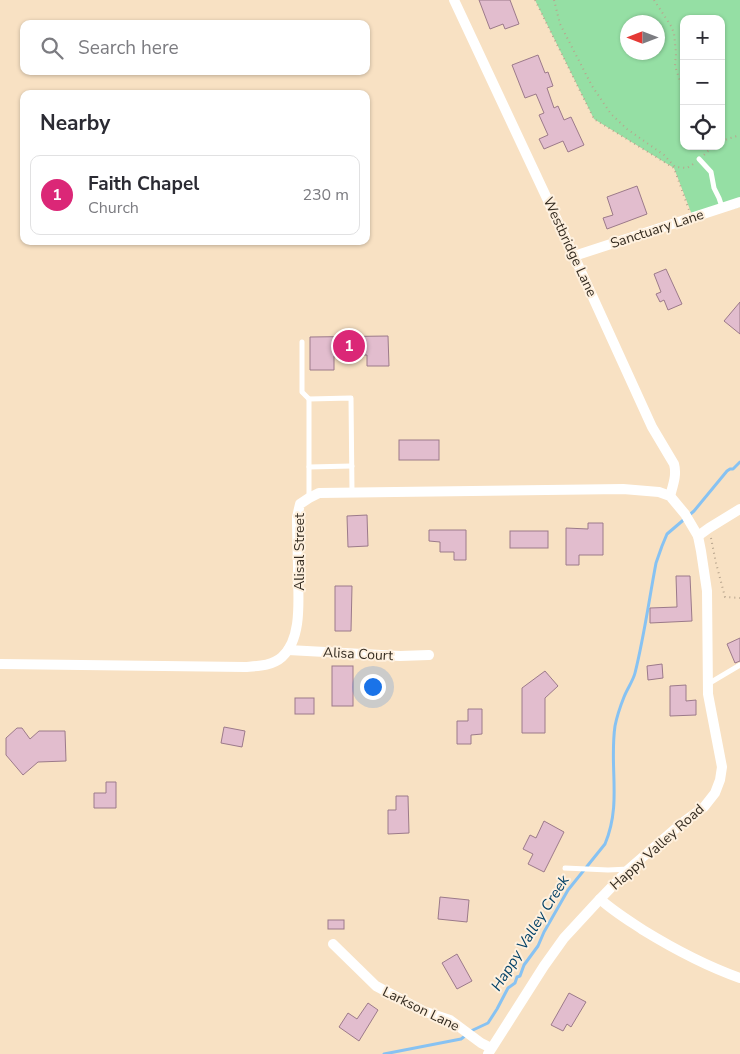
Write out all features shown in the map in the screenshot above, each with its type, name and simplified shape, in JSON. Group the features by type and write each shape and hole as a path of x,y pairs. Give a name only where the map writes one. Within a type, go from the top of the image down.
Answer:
{"street":[{"name":"Westbridge Lane","path":"454,0 652,426 674,464 675,480 670,496"},
{"name":"Sanctuary Lane","path":"574,256 739,203"},
{"name":"Alisal Street","path":"288,650 294,636 299,613 297,518 300,504 320,493 623,489 659,492 670,496"},
{"name":"Happy Valley Road","path":"490,1051 564,938 629,869 682,823 704,807 715,793 720,780 722,767 708,694 706,591 701,551 698,536 688,518 670,496"},
{"path":"698,536 740,509"},
{"name":"Alisa Court","path":"288,650 400,656 429,655"},
{"path":"0,664 245,667 267,664 280,658 288,650"},
{"path":"600,899 613,911 661,941 718,970 740,978"},
{"name":"Larkson Lane","path":"333,944 376,986 423,1011 450,1020 490,1051"}],"lane":[{"path":"699,159 711,172 721,210"},
{"path":"302,342 302,392 309,398 351,398 352,492"},
{"path":"309,398 309,498"},
{"path":"309,467 352,466"},
{"path":"708,684 740,665"},
{"path":"566,868 629,869"}],"path":[{"path":"535,0 594,119 674,168 692,218"},
{"path":"554,0 560,24 592,86 611,114 627,129 664,155 675,167 687,168 709,150"},
{"path":"654,0 674,34 675,66 680,81"},
{"path":"725,140 740,135"},
{"path":"709,528 724,597 740,598"}],"green space":[{"path":"535,0 740,0 740,207 694,220 674,168 594,119"}],"building":[{"path":"479,0 510,0 519,24 505,29 503,24 490,29"},
{"path":"538,55 545,73 548,72 553,86 547,88 554,108 558,106 564,120 571,117 584,145 568,152 563,141 544,149 539,139 548,135 539,115 544,113 536,94 525,98 512,65"},
{"path":"637,186 647,214 607,229 603,218 613,215 607,197"},
{"path":"666,269 682,304 668,310 664,300 660,302 656,294 661,292 654,274"},
{"path":"740,302 740,334 724,321"},
{"path":"388,336 389,366 367,366 367,355 334,356 334,370 310,370 310,337"},
{"path":"399,440 439,440 439,460 399,460"},
{"path":"367,515 368,546 348,547 347,516"},
{"path":"588,523 603,523 603,555 579,555 579,565 566,565 566,528 588,529"},
{"path":"429,530 466,530 466,560 454,560 454,552 440,552 440,542 429,541"},
{"path":"510,531 548,531 548,548 510,548"},
{"path":"676,576 690,576 692,621 650,623 650,608 677,607"},
{"path":"335,586 352,586 351,631 335,631"},
{"path":"740,638 740,661 735,663 727,644"},
{"path":"662,664 663,678 648,680 647,666"},
{"path":"332,666 353,666 353,706 332,706"},
{"path":"545,671 558,686 545,698 545,733 522,733 522,688"},
{"path":"686,685 686,701 696,700 696,715 670,716 670,686"},
{"path":"295,698 314,698 314,714 295,714"},
{"path":"468,709 482,709 482,734 471,735 471,744 457,744 457,721 468,721"},
{"path":"224,727 245,731 242,747 221,743"},
{"path":"17,728 22,728 30,739 39,731 65,731 66,761 38,762 23,775 6,755 6,738"},
{"path":"106,782 116,782 116,808 94,808 94,793 106,793"},
{"path":"396,796 408,796 409,833 388,834 388,810 396,810"},
{"path":"544,821 564,832 544,872 528,864 533,854 523,849 530,835 536,838"},
{"path":"440,897 469,900 467,922 438,919"},
{"path":"328,920 344,920 344,929 328,929"},
{"path":"457,954 472,981 457,989 442,963"},
{"path":"569,993 586,1002 571,1027 567,1024 563,1031 551,1025"},
{"path":"368,1003 378,1010 359,1041 339,1027 348,1013 357,1019"}],"waterway":[{"name":"Happy Valley Creek","path":"384,1054 461,1039 473,1030 488,1023 508,988 520,976 524,965 538,946 568,890 605,844 613,814 615,726 625,694 635,673 656,563 662,546 667,534 694,511 727,471 733,469 740,462"}],"place":[{"name":"Faith Chapel","path":"349,346"}]}
